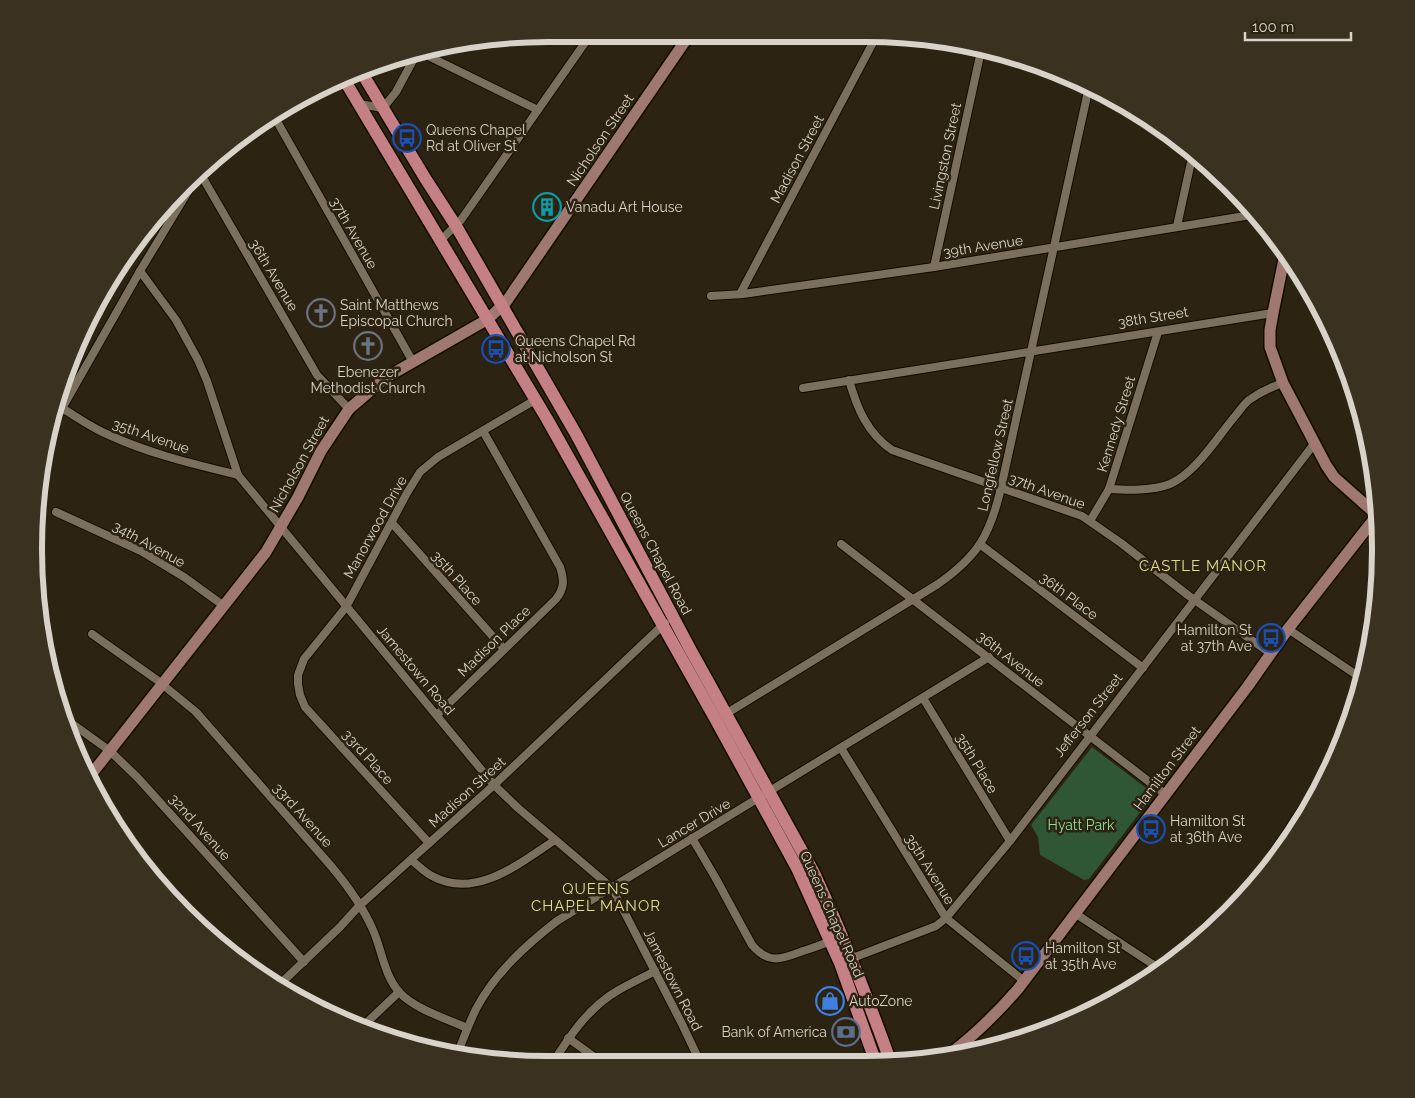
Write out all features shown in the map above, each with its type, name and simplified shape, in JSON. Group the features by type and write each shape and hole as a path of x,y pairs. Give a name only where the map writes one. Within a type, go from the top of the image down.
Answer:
{"main road":[{"name":"Queens Chapel Road","path":"365,77 456,226 576,434 673,616 722,717 758,799 836,939 850,959 868,1000 887,1055"},
{"name":"Queens Chapel Road","path":"348,84 535,400 662,626 770,792 814,873 874,1056"}],"street":[{"path":"440,241 456,226 584,42"},
{"name":"Nicholson Street","path":"94,771 266,552 321,451 349,408 380,382 488,320 501,306 515,290 685,42"},
{"name":"Madison Street","path":"740,294 873,42"},
{"name":"Livingston Street","path":"934,266 979,56"},
{"path":"430,57 538,110"},
{"path":"359,104 383,108 396,92 412,62"},
{"name":"Longfellow Street","path":"722,717 954,573 981,545 993,520 1001,488 1088,94"},
{"name":"37th Avenue","path":"277,122 413,362"},
{"path":"1177,226 1191,161"},
{"name":"36th Avenue","path":"203,180 317,375 349,408"},
{"path":"64,405 140,271 185,198"},
{"name":"39th Avenue","path":"711,296 740,294 1054,248 1247,215"},
{"path":"1283,263 1270,330 1270,347 1283,383 1314,444 1334,477 1370,508"},
{"name":"Jamestown Road","path":"140,271 176,320 198,360 207,381 238,475 494,785 518,808 612,888 697,1056"},
{"name":"38th Street","path":"803,388 1273,313"},
{"name":"Kennedy Street","path":"1090,521 1109,489 1158,332"},
{"name":"37th Avenue","path":"849,380 861,414 867,425 883,444 905,455 1076,513 1090,521 1194,600 1270,653"},
{"path":"1109,489 1149,488 1169,484 1181,478 1195,465 1248,401 1266,390 1283,383"},
{"name":"Manorwood Drive","path":"298,684 298,675 304,659 346,607 392,523 406,493 420,472 438,457 535,400"},
{"name":"35th Avenue","path":"63,408 108,434 144,449 238,475"},
{"name":"Madison Place","path":"437,715 556,599 562,591 564,582 557,560 483,432"},
{"name":"Jefferson Street","path":"850,959 936,926 946,918 1010,841 1314,444"},
{"name":"34th Avenue","path":"56,512 141,551 184,577 224,606"},
{"name":"35th Place","path":"392,523 504,649"},
{"name":"Hamilton Street","path":"958,1047 977,1033 999,1011 1024,980 1248,686 1288,629 1371,524"},
{"name":"36th Avenue","path":"841,544 1166,794"},
{"name":"36th Place","path":"981,545 1143,668"},
{"name":"Madison Street","path":"284,980 359,906 494,785 673,616"},
{"path":"1288,629 1356,675"},
{"name":"33rd Avenue","path":"92,634 162,684 196,712 230,753 283,810 340,876 374,932 389,976 399,992 411,1003 467,1028"},
{"name":"Lancer Drive","path":"459,1047 467,1028 486,993 524,948 557,921 924,698 988,657"},
{"name":"33rd Place","path":"298,684 300,696 305,707 429,843"},
{"name":"35th Place","path":"924,698 1010,841"},
{"name":"32nd Avenue","path":"74,725 110,751 155,795 304,962"},
{"name":"35th Avenue","path":"841,748 946,918 1024,980"},
{"path":"692,838 752,945 761,954 771,958 784,958 836,939"},
{"path":"411,860 426,872 440,879 456,884 474,883 484,881 506,871 555,840"},
{"path":"1076,914 1154,965"},
{"path":"557,1056 568,1038 587,1016 615,992 655,971"},
{"path":"368,1022 399,992"},
{"path":"568,1038 593,1056"}],"green space":[{"name":"Hyatt Park","path":"1092,747 1154,794 1089,879 1084,880 1040,855 1038,837 1031,825"}],"place":[{"name":"Queens Chapel Rd at Oliver St","path":"407,138"},
{"name":"Vanadu Art House","path":"547,207"},
{"name":"Saint Matthews Episcopal Church","path":"321,313"},
{"name":"Ebenezer Methodist Church","path":"368,346"},
{"name":"Queens Chapel Rd at Nicholson St","path":"496,349"},
{"name":"Hamilton St at 37th Ave","path":"1271,638"},
{"name":"Hamilton St at 36th Ave","path":"1151,829"},
{"name":"Hamilton St at 35th Ave","path":"1026,956"},
{"name":"AutoZone","path":"830,1001"},
{"name":"Bank of America","path":"846,1032"}],"district":[{"name":"CASTLE MANOR","path":"1203,566"},
{"name":"QUEENS CHAPEL MANOR","path":"596,898"}]}
